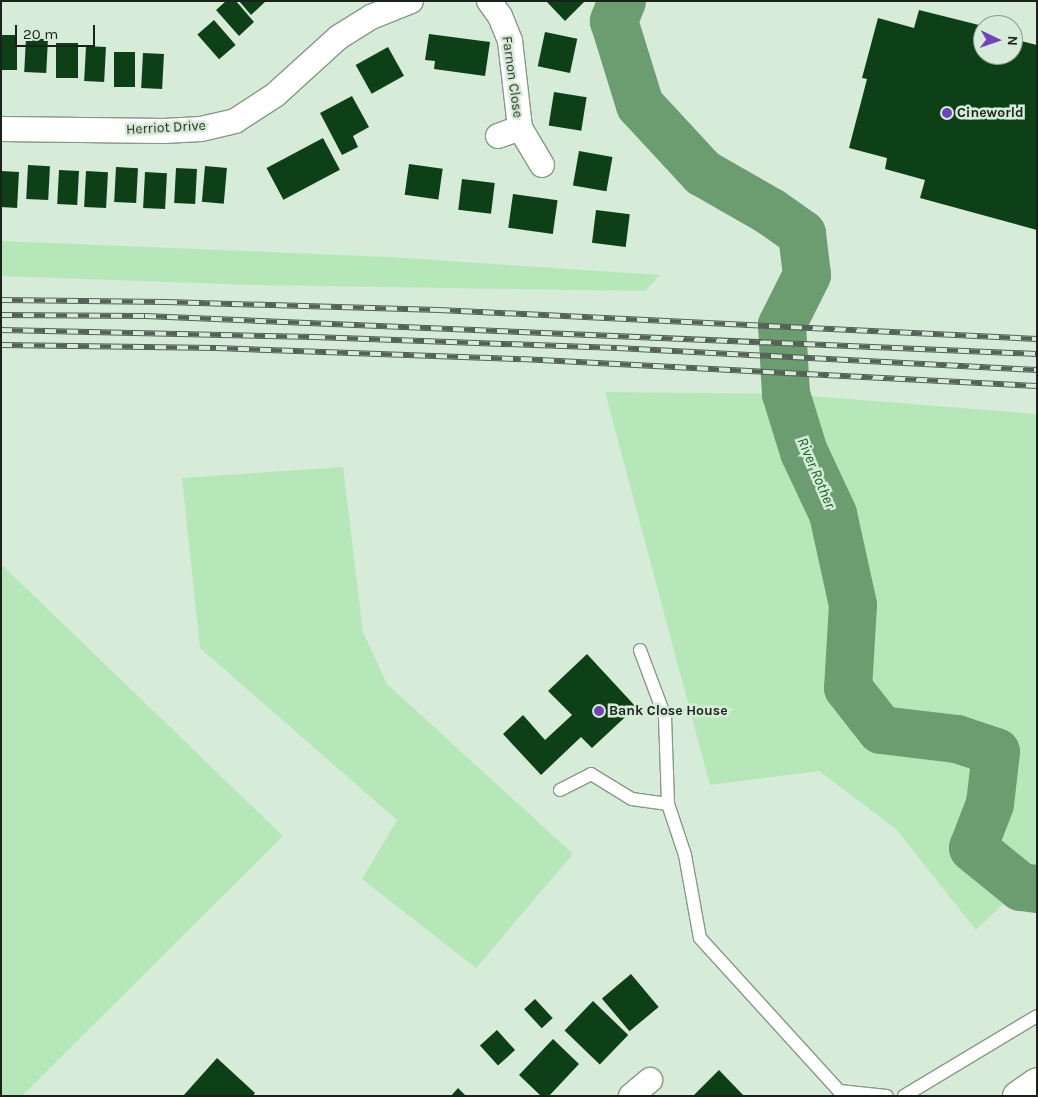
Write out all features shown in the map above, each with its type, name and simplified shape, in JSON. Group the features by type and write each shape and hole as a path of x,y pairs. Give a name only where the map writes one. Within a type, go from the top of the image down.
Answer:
{"main road":[{"path":"1017,1096 1037,1082"}],"street":[{"name":"Herriot Drive","path":"1,129 201,129 235,121 275,95 339,37 371,17 411,1"},
{"name":"Farnon Close","path":"489,1 500,16 510,41 509,132 542,165"},
{"path":"631,1096 650,1080"}],"lane":[{"path":"640,650 665,717 668,804 685,855 700,938 839,1091 887,1096"},
{"path":"560,790 591,774 632,799 668,804"},
{"path":"904,1096 1037,1016"}],"green space":[{"path":"1,241 389,257 660,275 645,291 255,285 1,276"},
{"path":"605,392 786,394 1037,414 1037,889 1021,887 976,930 896,829 819,771 710,785"},
{"path":"343,467 363,632 387,684 571,852 572,855 476,968 362,879 397,820 200,648 182,478"},
{"path":"1,564 283,836 22,1096 1,1096"}],"building":[{"path":"226,1 236,1 254,22 239,36 216,10"},
{"path":"239,1 266,1 251,15"},
{"path":"546,1 585,1 565,21"},
{"name":"Cineworld","path":"919,10 973,24 973,65 1023,65 1023,42 1037,45 1037,230 920,198 925,180 885,169 887,158 849,148 867,79 862,78 878,18 914,28"},
{"path":"214,20 236,45 219,59 197,34"},
{"path":"545,32 577,39 570,73 538,66"},
{"path":"429,34 490,42 485,76 434,69 435,61 425,60"},
{"path":"1,35 17,35 17,70 1,70"},
{"path":"26,38 48,39 46,73 24,72"},
{"path":"56,43 78,43 78,78 56,78"},
{"path":"86,46 106,47 104,82 84,81"},
{"path":"388,47 404,76 372,94 356,65"},
{"path":"114,52 135,52 135,87 114,87"},
{"path":"143,53 164,54 162,89 141,88"},
{"path":"554,92 587,97 581,131 549,126"},
{"path":"352,96 369,127 353,136 358,147 342,155 320,113"},
{"path":"323,138 340,170 283,200 266,168"},
{"path":"579,151 612,157 606,191 573,185"},
{"path":"409,164 443,169 438,199 405,195"},
{"path":"28,165 50,166 48,200 26,199"},
{"path":"205,166 227,168 224,204 202,202"},
{"path":"116,167 138,168 136,203 114,202"},
{"path":"176,168 197,169 195,204 174,203"},
{"path":"59,170 79,171 77,205 57,204"},
{"path":"1,171 19,172 17,208 1,207"},
{"path":"86,171 108,172 106,208 84,207"},
{"path":"145,172 167,173 165,209 143,208"},
{"path":"462,179 495,183 491,214 458,210"},
{"path":"513,194 558,200 553,234 508,228"},
{"path":"596,210 630,214 626,247 592,243"},
{"name":"Bank Close House","path":"587,654 636,707 592,748 581,737 541,775 503,734 523,715 545,740 572,715 548,691"},
{"path":"631,974 659,1007 630,1031 602,998"},
{"path":"535,999 553,1018 542,1028 524,1009"},
{"path":"593,1001 628,1035 600,1065 565,1030"},
{"path":"497,1030 515,1050 498,1065 480,1045"},
{"path":"553,1039 579,1064 549,1096 541,1096 519,1075"},
{"path":"217,1058 255,1093 253,1096 183,1096"},
{"path":"719,1070 744,1096 693,1096"},
{"path":"458,1088 466,1096 451,1096"}],"waterway":[{"name":"River Rother","path":"622,1 614,21 640,105 703,173 771,212 802,234 807,275 782,325 786,394 804,452 833,514 853,605 848,688 881,730 957,739 996,752 990,804 973,848 1021,887 1037,889"}],"railway":[{"path":"1,300 166,302 439,310 1037,339"},
{"path":"1,315 145,316 1037,354"},
{"path":"1,330 314,337 617,348 1037,370"},
{"path":"1,345 216,348 521,359 1037,386"}],"place":[{"name":"Cineworld","path":"947,113"},
{"name":"Bank Close House","path":"599,711"}]}
